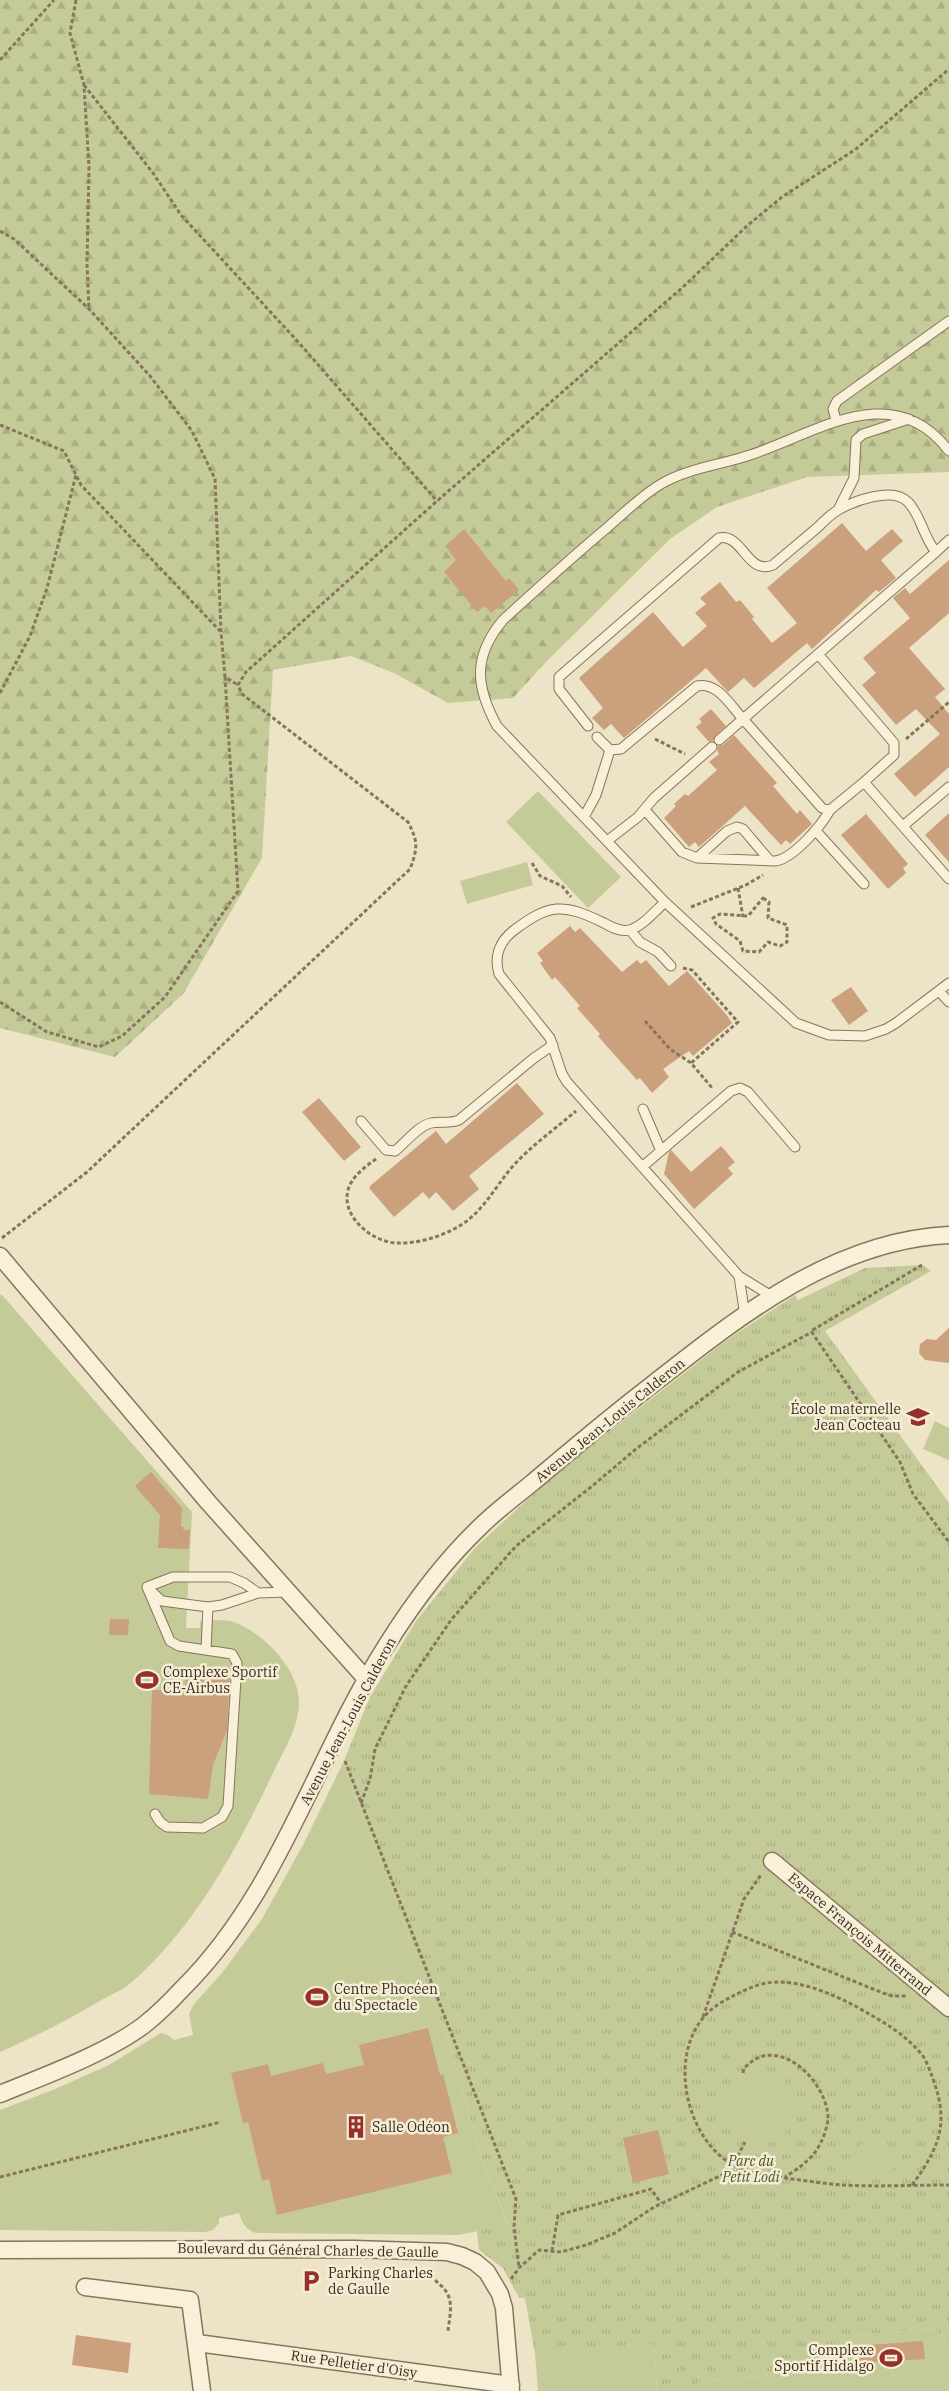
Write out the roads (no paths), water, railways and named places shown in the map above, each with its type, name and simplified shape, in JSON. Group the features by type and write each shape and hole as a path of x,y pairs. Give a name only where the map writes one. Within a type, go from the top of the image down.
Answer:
{"street":[{"name":"Avenue Jean-Louis Calderon","path":"0,2094 114,2043 144,2025 203,1969 231,1933 266,1879 386,1646 441,1568 482,1525 600,1426 701,1346 773,1297 801,1280 843,1259 882,1245 912,1238 949,1235"},
{"path":"0,1256 208,1502 367,1680"},
{"name":"Espace François Mitterrand","path":"772,1861 949,2008"},
{"name":"Boulevard du Général Charles de Gaulle","path":"0,2250 199,2248 447,2252 475,2262 487,2272 500,2294 504,2308 511,2388"},
{"path":"85,2287 190,2300 202,2391"},
{"name":"Rue Pelletier d'Oisy","path":"197,2342 511,2388"}],"lane":[{"path":"836,420 833,409 837,401 949,321"},
{"path":"949,450 931,430 900,415 885,414 836,420 760,452 679,475 661,484 575,555 503,620 492,634 484,651 480,673 481,691 488,710 497,726 665,902 788,1018 818,1033 853,1037 876,1033 896,1023 949,983"},
{"path":"838,510 854,478 856,440 863,434 909,419"},
{"path":"588,726 558,689 559,677 719,538 727,537 733,540 753,562 759,567 766,568 773,565 838,510 874,497 898,495 912,507 925,537 936,552"},
{"path":"720,740 949,540"},
{"path":"645,810 682,852 697,858 770,861 784,859 816,831 830,810 894,755 894,743 818,654"},
{"path":"610,750 621,749 697,686 711,686 718,691 822,808 830,810"},
{"path":"597,737 610,750"},
{"path":"607,841 645,810 654,798 712,747"},
{"path":"584,817 596,795 610,750"},
{"path":"864,782 949,879"},
{"path":"903,826 949,787"},
{"path":"697,858 727,831 737,827 743,830 770,861"},
{"path":"816,831 864,884"},
{"path":"665,902 638,926 630,930 614,928 572,910 556,908 541,912 507,936 499,948 496,962 499,974 545,1031 553,1045 562,1074 585,1102 739,1276 773,1297"},
{"path":"630,930 640,942 658,952 671,966"},
{"path":"939,991 949,1002"},
{"path":"360,1121 386,1150 395,1151 423,1127 431,1123 453,1123 459,1120 534,1058 553,1045"},
{"path":"642,1167 731,1091 740,1088 748,1092 795,1146"},
{"path":"643,1109 661,1151"},
{"path":"739,1276 745,1316"},
{"path":"147,1587 173,1577 230,1577 244,1583 258,1593"},
{"path":"147,1587 162,1601 208,1607 222,1605 258,1593 288,1592"},
{"path":"147,1587 170,1642 179,1646 232,1654 238,1663 228,1806 222,1817 203,1828 167,1827 160,1822 155,1814"},
{"path":"206,1649 208,1607"}],"place":[{"name":"École maternelle Jean Cocteau","path":"918,1417"},
{"name":"Complexe Sportif CE-Airbus","path":"147,1680"},
{"name":"Centre Phocéen du Spectacle","path":"317,1997"},
{"name":"Salle Odéon","path":"356,2127"},
{"name":"Parking Charles de Gaulle","path":"311,2281"},
{"name":"Complexe Sportif Hidalgo","path":"891,2358"}],"park label":[{"name":"Parc du Petit Lodi","path":"751,2170"}]}
